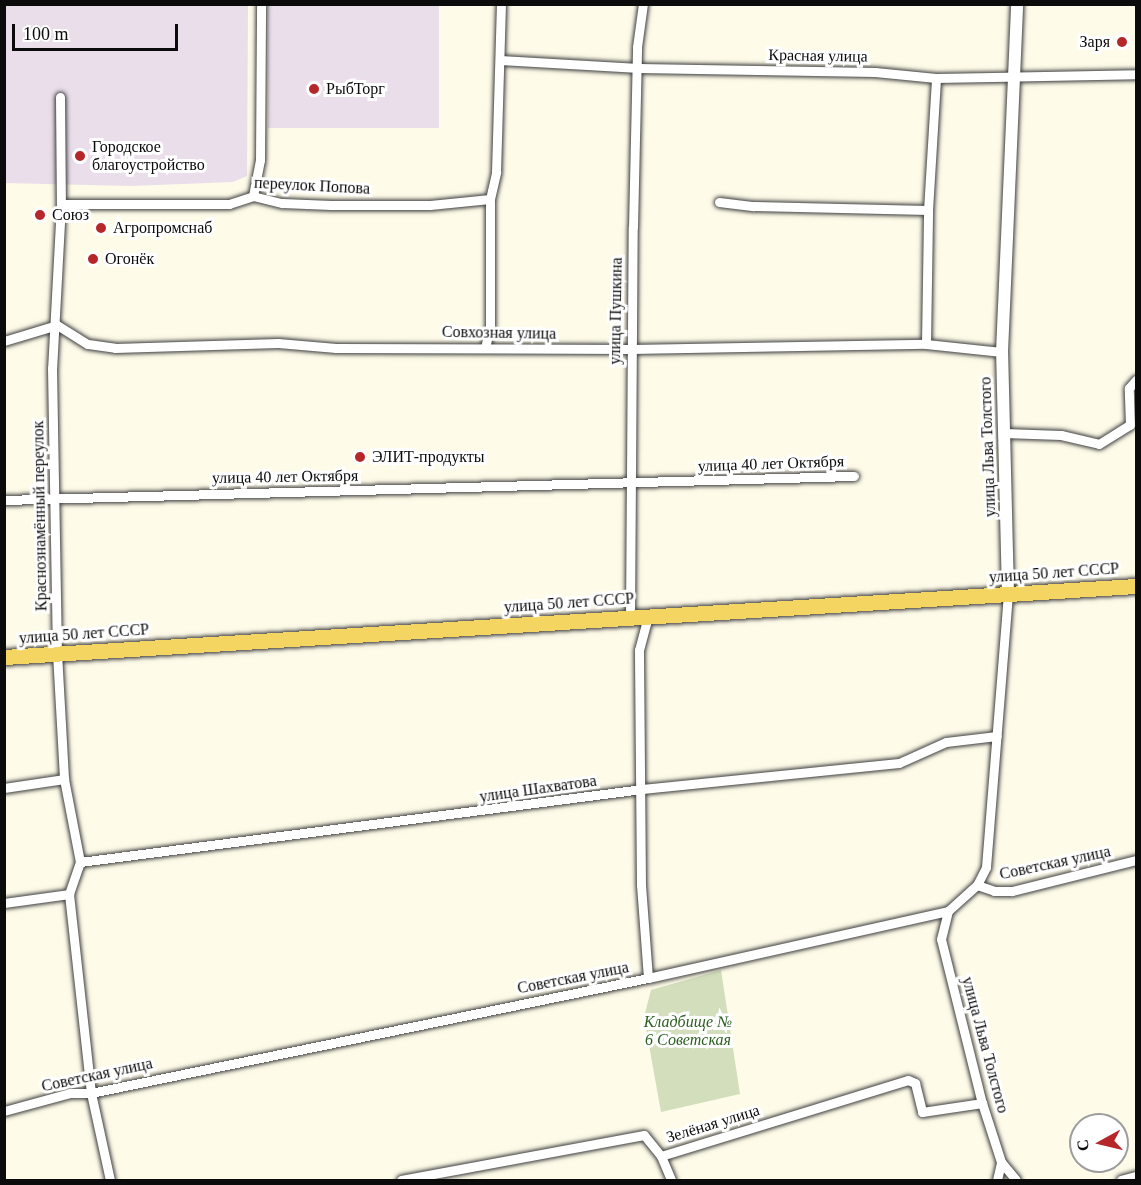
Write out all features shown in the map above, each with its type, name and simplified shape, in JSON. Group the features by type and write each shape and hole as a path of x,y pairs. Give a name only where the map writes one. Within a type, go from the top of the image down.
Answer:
{"main road":[{"name":"улица 50 лет СССР","path":"4,657 1137,586"}],"street":[{"path":"253,196 260,160 261,4"},
{"path":"485,348 490,326 490,199 496,172 501,4"},
{"name":"улица Пушкина","path":"630,617 629,484 639,68 637,47 644,4"},
{"name":"улица Льва Толстого","path":"977,885 986,867 1008,594 1002,352 1011,78 1017,4"},
{"name":"Красная улица","path":"500,60 639,68 875,72 936,78 1137,74"},
{"path":"926,344 928,210 936,78"},
{"name":"Краснознамённый переулок","path":"60,97 61,204 57,324 52,368 57,653 64,779 80,862 69,894 91,1093 110,1180"},
{"name":"переулок Попова","path":"61,204 229,204 253,196 282,202 331,205 430,205 490,199"},
{"path":"719,202 754,206 928,210"},
{"path":"4,341 57,324"},
{"name":"Совхозная улица","path":"57,324 88,344 115,348 278,344 336,348 631,349 926,344 1002,352"},
{"path":"1004,433 1061,435 1099,444 1130,425 1130,388 1137,380"},
{"name":"улица 40 лет Октября","path":"4,500 854,476"},
{"path":"648,616 639,650 642,789 641,885 648,978"},
{"name":"улица Шахватова","path":"80,862 642,789 899,763 946,742 997,736"},
{"path":"4,788 64,779"},
{"name":"Советская улица","path":"4,1112 70,1093 91,1093 648,978 948,911 977,885 994,891 1012,891 1137,861"},
{"path":"4,903 69,894"},
{"name":"улица Льва Толстого","path":"948,911 941,939 982,1103 1001,1162 1016,1180"},
{"name":"Зелёная улица","path":"402,1180 644,1135 661,1156 908,1080 915,1083 922,1112 982,1103"},
{"path":"661,1156 670,1180"},
{"path":"997,1180 1001,1162"},
{"path":"1121,1180 1137,1176"}],"shaded area":[{"path":"5,5 248,5 247,176 233,182 131,186 5,183"},
{"path":"268,5 439,5 439,128 268,128"}],"green space":[{"name":"Кладбище № 6 Советская","path":"721,970 740,1094 661,1112 644,1017 651,990"}],"place":[{"name":"Заря","path":"1122,42"},
{"name":"РыбТорг","path":"314,89"},
{"name":"Городское благоустройство","path":"80,156"},
{"name":"Союз","path":"40,215"},
{"name":"Агропромснаб","path":"101,228"},
{"name":"Огонёк","path":"93,259"},
{"name":"ЭЛИТ-продукты","path":"360,457"}]}
